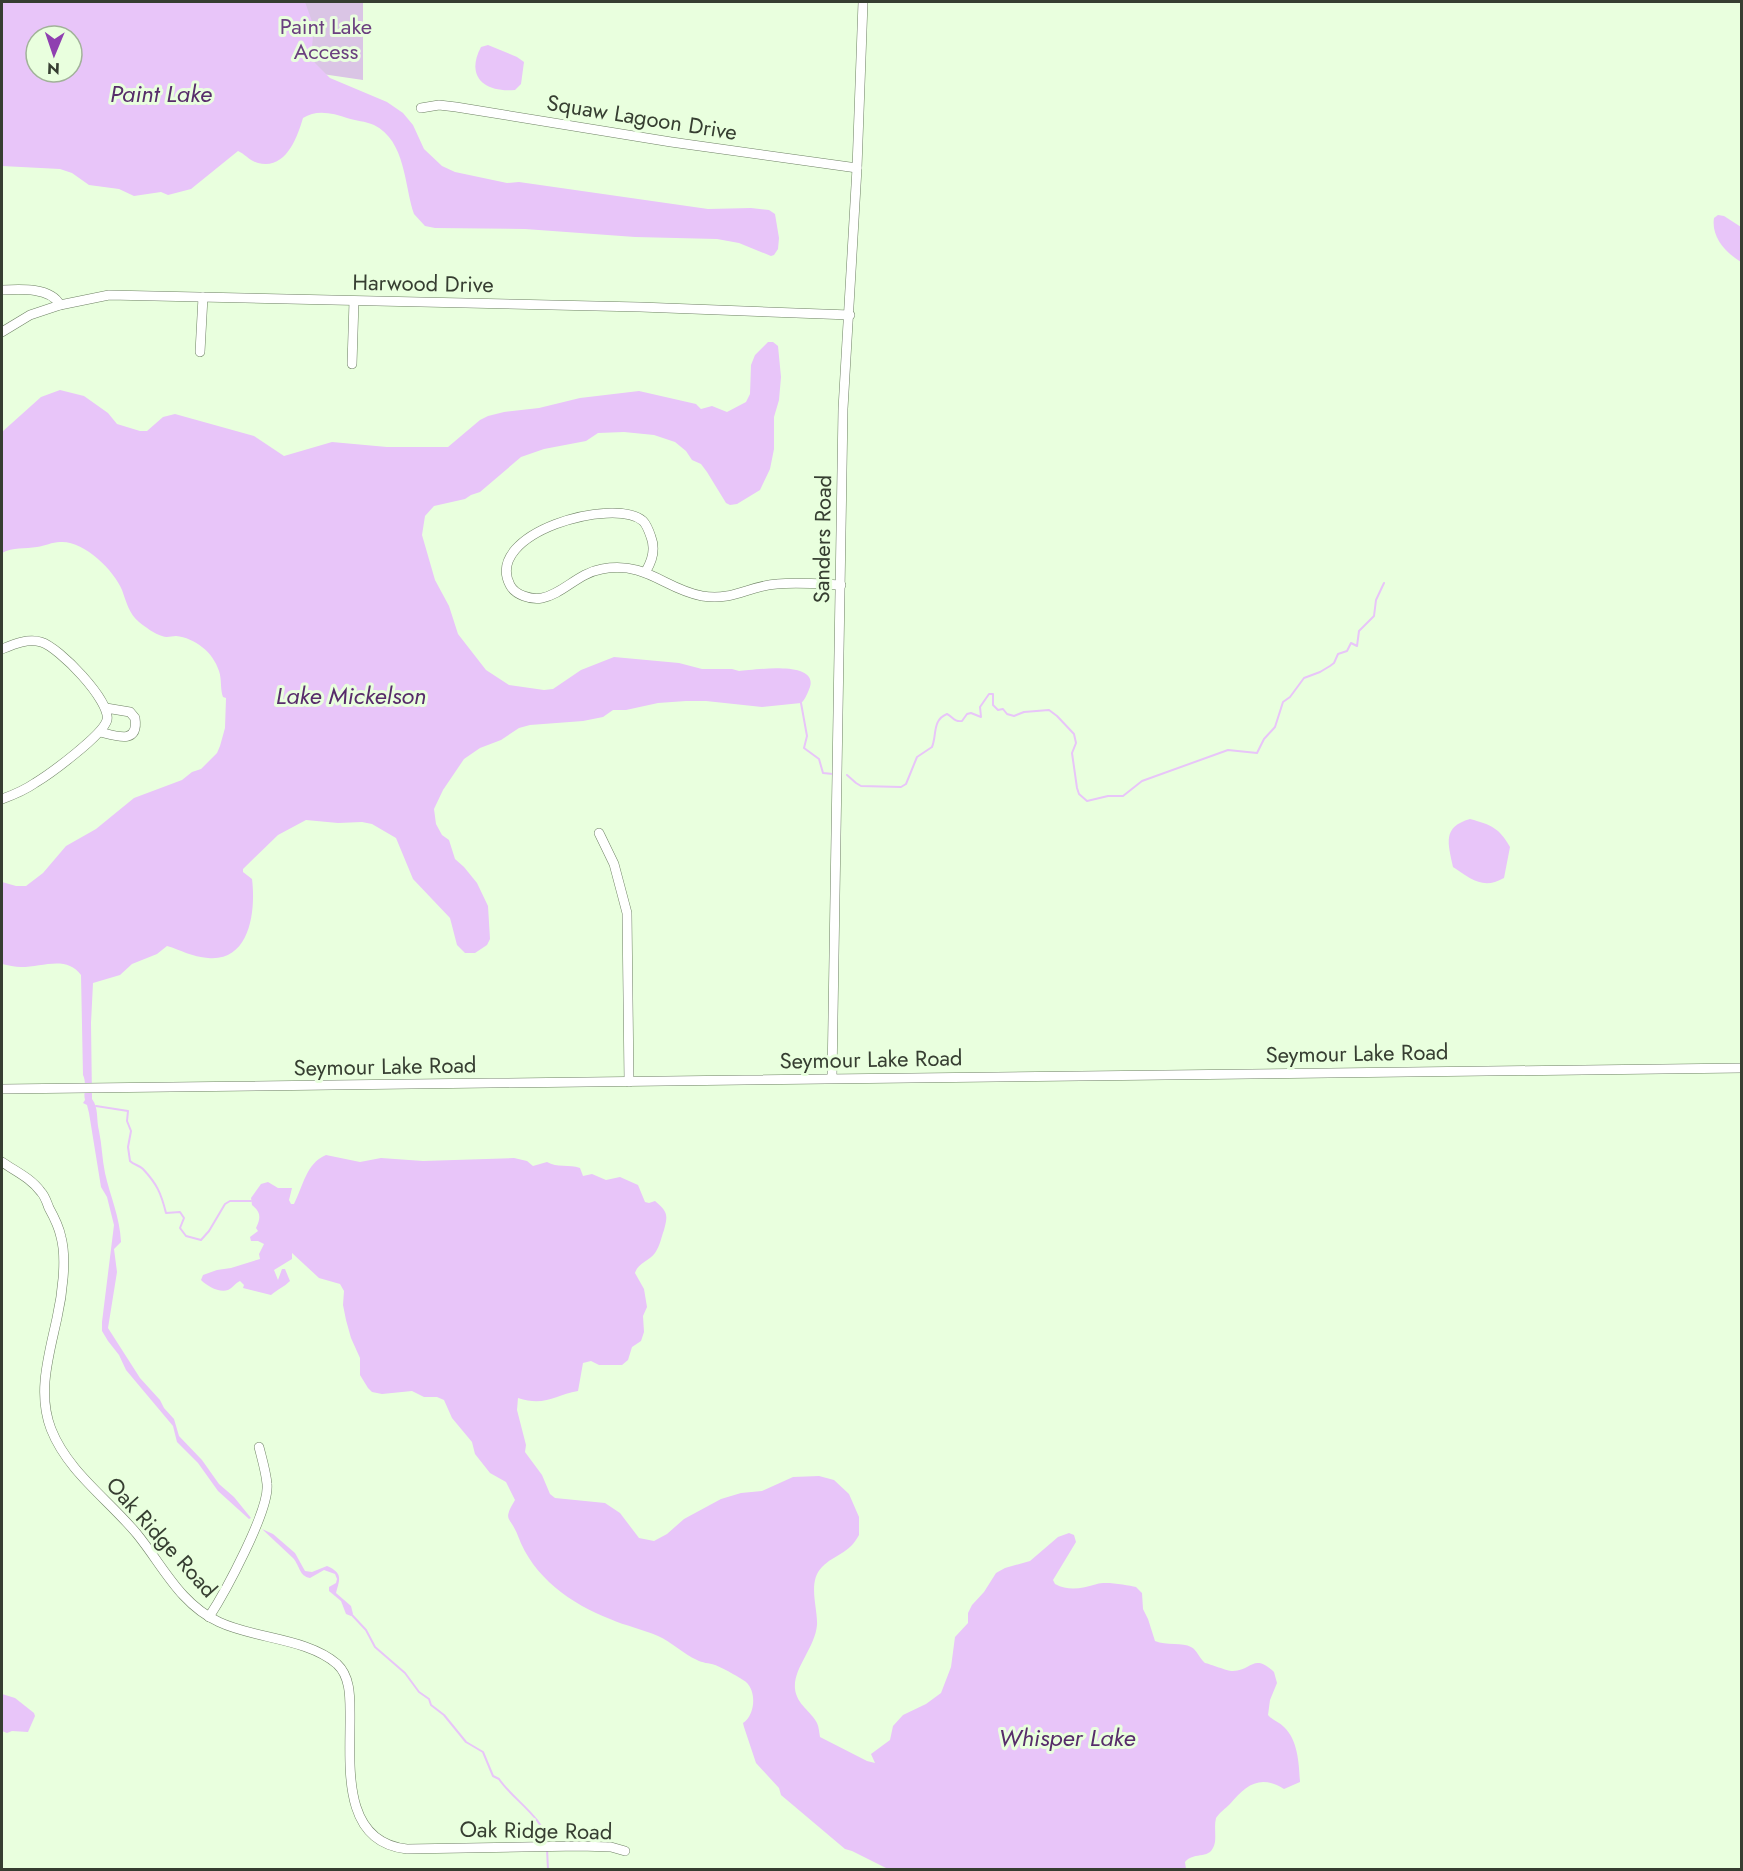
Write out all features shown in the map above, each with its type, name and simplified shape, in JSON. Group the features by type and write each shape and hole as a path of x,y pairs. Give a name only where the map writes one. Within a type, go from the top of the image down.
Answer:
{"street":[{"name":"Sanders Road","path":"832,1078 843,410 850,315 863,2"},
{"name":"Squaw Lagoon Drive","path":"421,108 440,105 456,107 671,142 857,168"},
{"path":"2,290 42,292 57,298 60,305"},
{"name":"Harwood Drive","path":"2,332 30,315 60,305 109,296 640,307 850,315"},
{"path":"200,352 203,297"},
{"path":"352,364 354,301"},
{"path":"646,572 653,553 648,528 642,520 618,512 566,520 545,528 523,541 511,554 507,564 507,577 511,587 521,595 537,599 548,597 571,581 601,569 616,567 646,572 684,591 717,597 740,594 777,584 841,585"},
{"path":"2,649 31,640 50,645 70,664 106,708 106,723 100,732 33,785 2,799"},
{"path":"100,732 123,738 130,736 136,725 135,717 130,712 106,708"},
{"path":"599,833 614,864 627,913 629,1082"},
{"name":"Seymour Lake Road","path":"2,1089 1742,1068"},
{"name":"Oak Ridge Road","path":"2,1162 42,1192 62,1238 61,1291 44,1390 45,1408 62,1452 136,1533 184,1598 198,1611 220,1623 327,1656 340,1667 350,1690 351,1770 354,1803 365,1829 384,1844 407,1849 580,1846 611,1847 625,1851"},
{"path":"209,1617 222,1598 264,1508 268,1485 259,1447"}],"green space":[{"name":"Paint Lake Access","path":"227,2 363,2 363,80 226,60"}],"water":[{"name":"Paint Lake","path":"2,2 305,2 314,27 311,56 315,63 330,78 387,102 403,113 413,125 424,149 442,166 455,172 507,183 519,182 708,209 769,210 775,214 779,238 778,249 771,256 739,243 717,239 425,226 414,214 398,153 384,132 371,124 325,113 308,115 303,118 294,143 289,151 276,162 258,163 238,151 191,189 168,195 161,192 134,196 119,189 89,185 72,173 60,169 2,166"},
{"path":"488,45 524,62 521,84 515,90 495,89 487,86 477,75 475,67 481,47"},
{"path":"1718,215 1724,216 1741,227 1741,262 1725,249 1717,238 1714,218"},
{"name":"Lake Mickelson","path":"768,342 773,342 778,346 781,377 779,400 774,417 774,449 770,469 760,490 737,504 726,503 701,464 692,460 686,451 675,442 654,435 624,432 598,433 586,441 544,449 521,457 480,492 465,499 434,506 425,516 422,535 435,580 449,606 458,634 486,670 509,685 544,690 553,689 581,670 614,657 679,663 702,669 739,671 782,668 794,670 804,673 810,679 810,687 801,703 762,707 686,701 613,710 603,717 583,721 519,728 464,759 443,790 434,809 436,824 442,835 449,840 455,859 477,883 488,906 490,939 487,945 475,953 465,953 457,945 450,918 413,879 396,838 372,824 362,822 338,823 306,820 278,835 243,869 243,872 252,879 253,905 247,932 233,952 222,957 208,958 167,946 157,954 132,964 120,975 93,983 92,1099 97,1110 104,1168 117,1215 121,1242 114,1249 117,1272 108,1328 140,1378 174,1419 179,1436 202,1460 219,1484 234,1497 251,1518 249,1519 218,1491 198,1463 177,1442 173,1426 126,1370 119,1355 102,1331 114,1225 107,1197 101,1187 87,1105 83,1103 85,1084 81,975 69,965 21,967 2,964 2,882 26,886 43,873 66,846 96,829 134,798 182,780 192,772 201,769 217,753 220,746 225,728 226,698 222,694 219,671 208,652 190,640 176,636 162,636 139,622 130,611 118,582 105,565 88,551 69,543 60,542 2,553 2,432 41,397 60,390 84,396 108,413 117,424 140,431 147,431 163,417 175,414 254,436 284,456 332,442 387,447 448,447 488,416 539,408 580,398 639,391 696,404 701,409 712,406 727,412 746,402 750,394 751,365 755,355"},
{"path":"1470,819 1494,828 1510,847 1504,878 1490,883 1477,882 1453,867 1449,843 1451,831 1461,822"},
{"name":"Whisper Lake","path":"326,1155 360,1162 381,1158 423,1161 514,1158 527,1161 533,1166 547,1162 580,1168 583,1176 592,1174 606,1180 620,1177 638,1185 645,1202 655,1201 662,1208 666,1214 666,1221 658,1248 635,1273 644,1289 647,1307 643,1316 644,1332 641,1341 632,1347 628,1360 622,1365 599,1365 591,1361 583,1363 578,1391 543,1401 518,1398 517,1410 526,1445 525,1452 542,1475 550,1494 555,1498 605,1503 620,1513 639,1538 654,1541 667,1534 684,1519 721,1499 741,1493 762,1491 793,1477 819,1476 834,1480 849,1494 859,1517 859,1535 851,1546 822,1567 818,1573 814,1587 817,1625 795,1681 796,1695 817,1723 820,1737 875,1763 871,1754 890,1740 893,1726 903,1715 926,1704 941,1693 951,1667 955,1637 968,1623 968,1613 972,1605 996,1573 1030,1561 1058,1537 1069,1533 1074,1535 1076,1542 1053,1580 1055,1584 1071,1589 1101,1583 1136,1587 1142,1593 1143,1609 1155,1641 1191,1647 1205,1663 1228,1670 1240,1670 1257,1663 1267,1666 1274,1672 1277,1683 1270,1700 1268,1715 1289,1732 1297,1753 1300,1782 1284,1789 1268,1782 1248,1787 1216,1818 1215,1842 1210,1852 1189,1859 1185,1862 1186,1869 888,1869 845,1849 781,1795 779,1788 756,1763 743,1723 750,1715 753,1703 752,1691 746,1682 717,1666 701,1662 658,1636 595,1613 555,1587 533,1564 508,1516 515,1500 506,1482 490,1473 475,1454 472,1442 452,1418 444,1400 437,1397 424,1397 412,1391 382,1394 372,1392 368,1388 360,1375 360,1358 346,1320 343,1305 344,1291 340,1284 319,1278 292,1253 292,1259 274,1270 278,1280 282,1269 285,1269 290,1281 271,1295 243,1288 244,1285 240,1281 230,1289 221,1291 206,1285 201,1280 203,1275 217,1270 260,1259 259,1254 264,1244 251,1241 250,1237 258,1231 256,1228 259,1218 259,1213 252,1205 251,1198 261,1184 268,1182 278,1188 292,1188 289,1200 291,1204 294,1204 309,1170"},
{"path":"262,1529 273,1534 295,1553 305,1571 312,1572 327,1566 336,1571 339,1580 336,1593 351,1606 353,1614 351,1616 346,1614 341,1601 329,1591 329,1587 336,1583 335,1574 324,1570 310,1578 306,1577 293,1558"},
{"path":"2,1694 15,1698 34,1713 35,1716 28,1732 7,1733 2,1731"}],"waterway":[{"path":"847,775 861,786 901,787 906,784 917,757 932,747 939,720 947,714 959,721 971,713 981,717 980,707 989,694 993,694 993,705 998,710 1003,709 1007,714 1014,716 1024,712 1049,710 1074,734 1076,743 1072,753 1077,788 1079,794 1087,801 1108,796 1123,796 1142,781 1228,750 1257,753 1264,739 1275,727 1283,702 1290,697 1304,678 1330,666 1338,654 1347,651 1351,643 1357,646 1359,631 1374,616 1376,600 1384,583"},
{"path":"801,703 807,736 804,748 819,759 823,773 833,774"},
{"path":"96,1106 128,1111 127,1121 131,1131 128,1147 130,1161 152,1179 166,1213 180,1212 184,1218 180,1228 186,1236 201,1240 225,1204 230,1201 251,1201"},
{"path":"352,1615 366,1630 375,1647 405,1673 419,1692 429,1699 431,1705 444,1715 466,1742 483,1752 493,1776 499,1779 534,1817 545,1834 547,1843"},
{"path":"547,1848 548,1870"}]}
